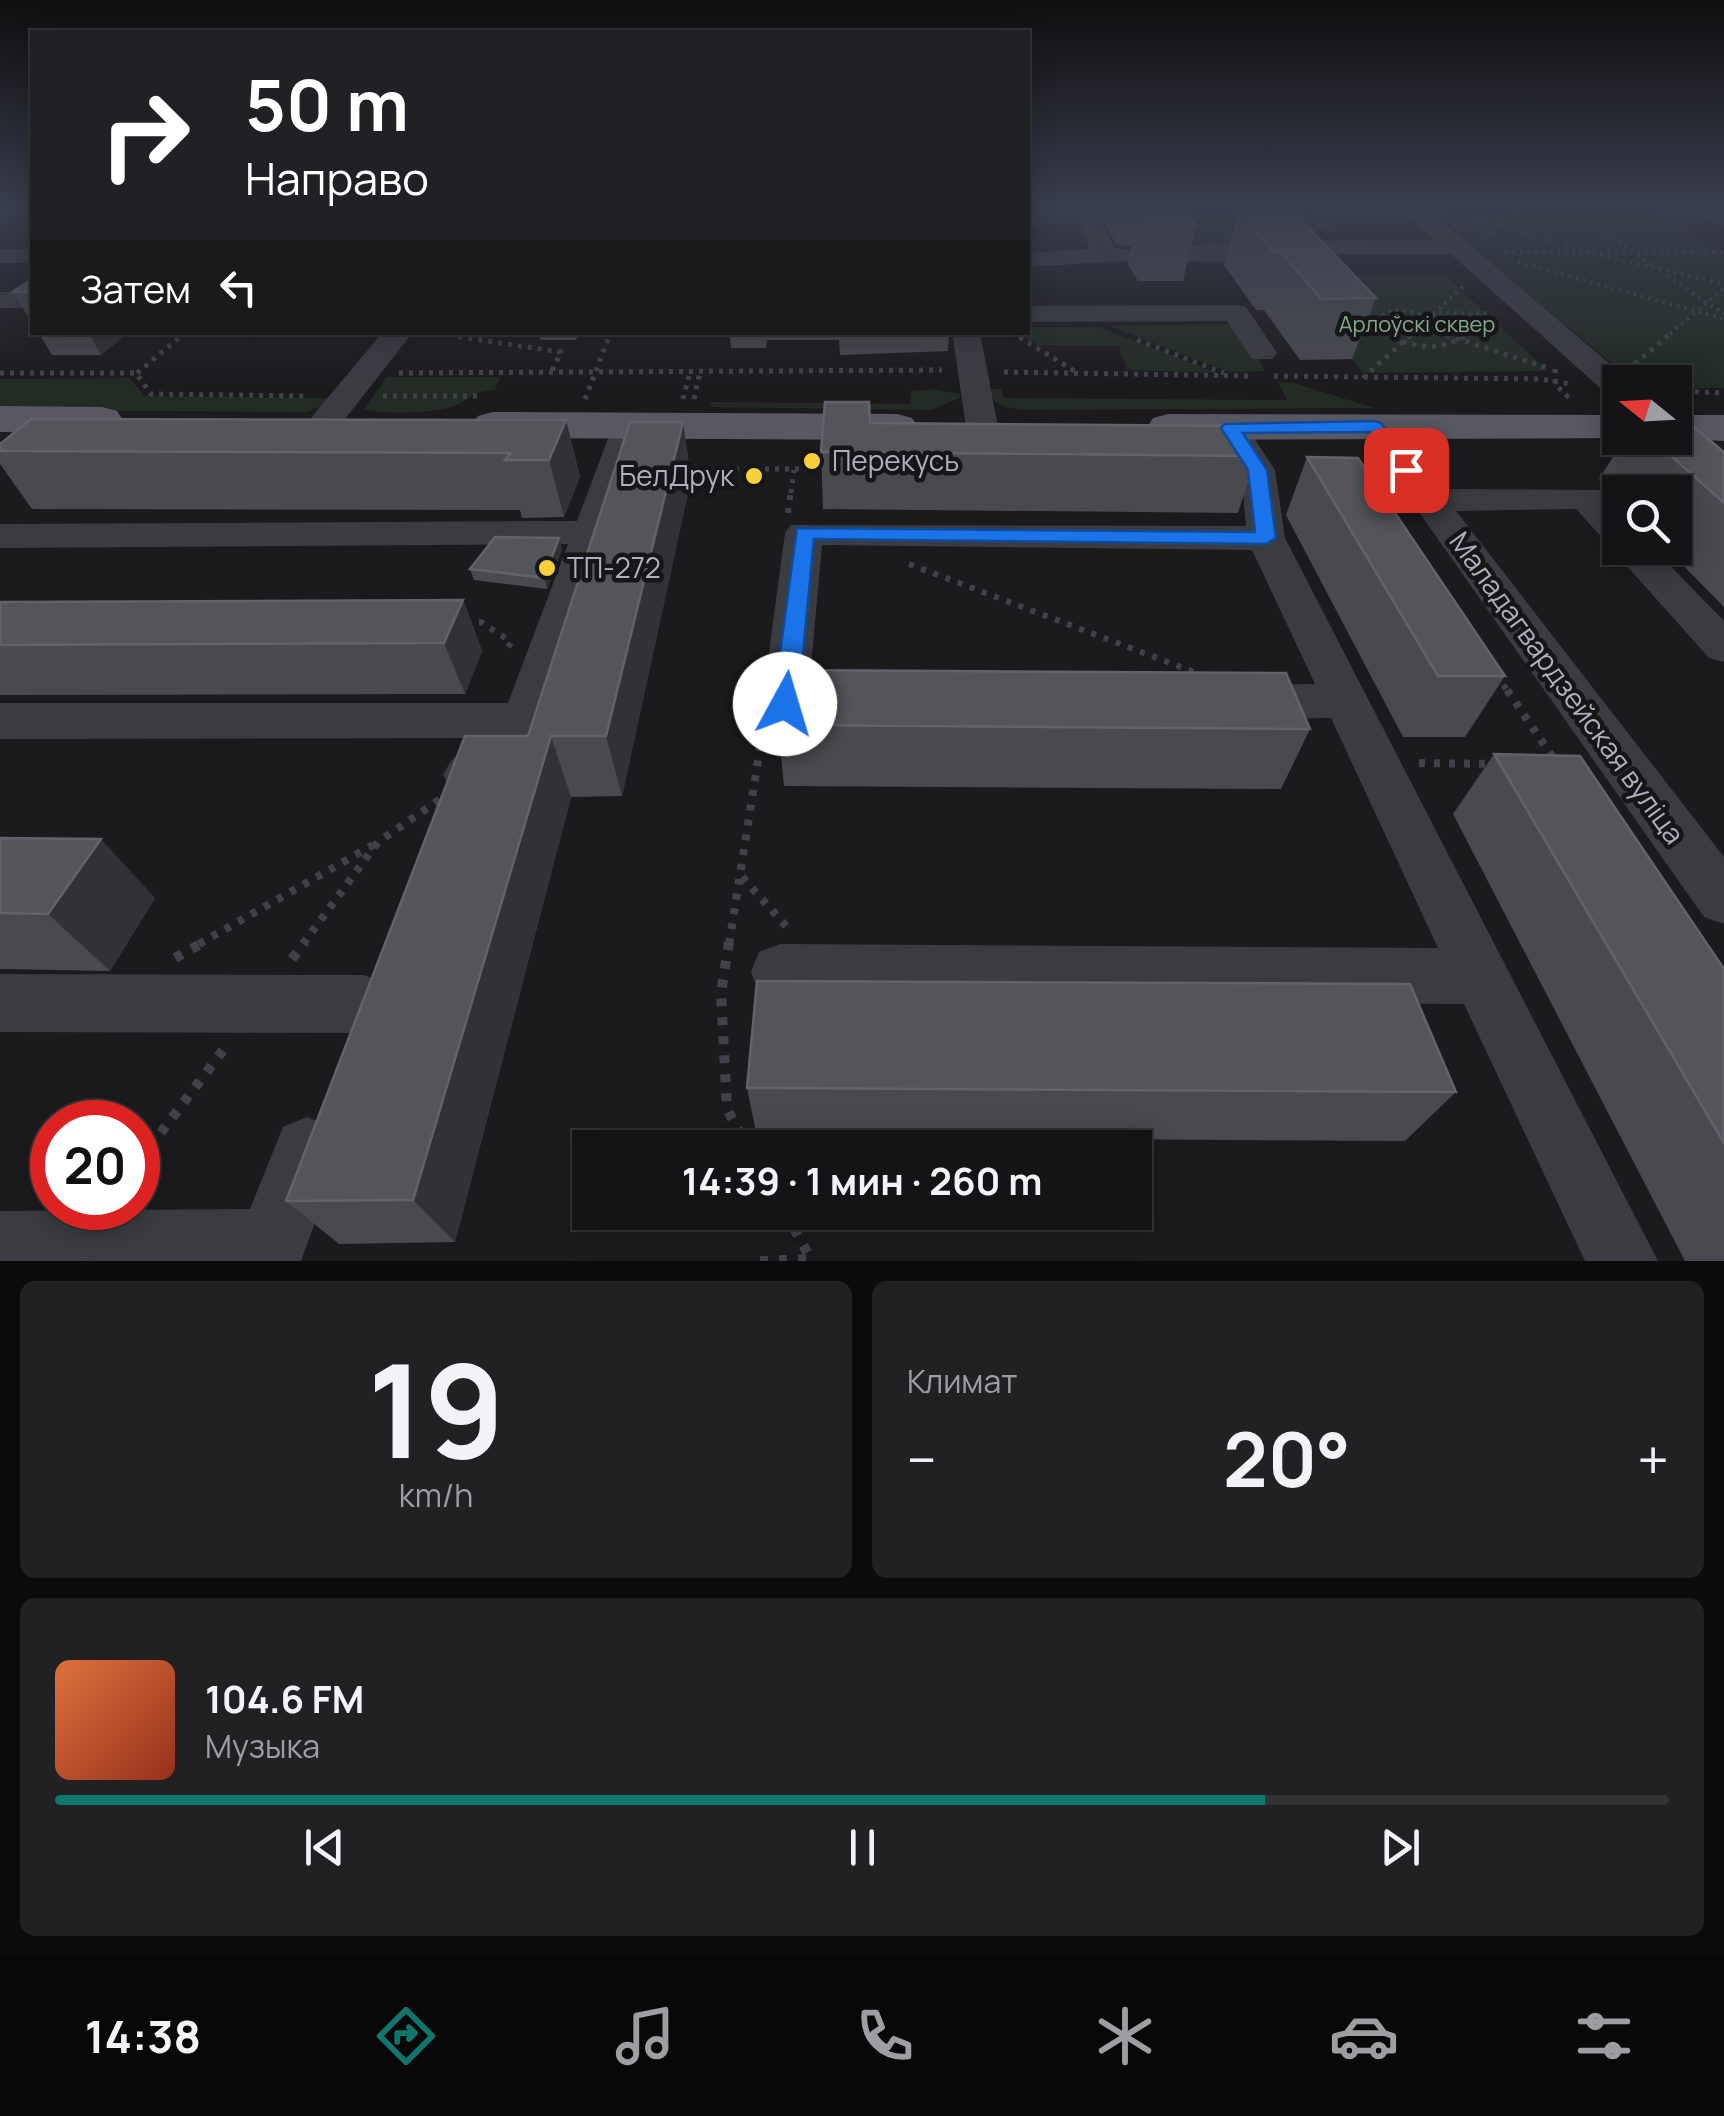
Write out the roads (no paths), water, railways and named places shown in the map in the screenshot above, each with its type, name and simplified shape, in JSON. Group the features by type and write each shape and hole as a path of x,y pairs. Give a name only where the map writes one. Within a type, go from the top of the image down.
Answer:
{"main road":[{"path":"320,413 382,422"},
{"path":"0,420 134,420"},
{"path":"458,424 620,448 1001,427"},
{"path":"1135,427 1602,428"},
{"path":"1692,428 1724,428"}],"street":[{"path":"1483,267 1611,365"},
{"path":"0,300 30,300"},
{"path":"1030,314 1236,313 1262,353"},
{"path":"320,413 395,335"},
{"path":"967,335 1001,427"},
{"name":"Маладагвардзейская вуліца","path":"1375,426 1724,900"},
{"path":"1230,428 1258,470 1266,538 1622,1261"},
{"path":"442,810 449,794 525,720 620,448"},
{"path":"1429,500 1586,498 1602,515"},
{"path":"0,536 591,532"},
{"path":"844,704 785,704 804,533 1266,538"},
{"path":"1648,565 1724,647"},
{"path":"1194,702 1348,701"},
{"path":"0,721 525,720"},
{"path":"780,972 1483,976"},
{"path":"0,1003 363,1007"},
{"path":"0,1247 268,1253 327,1100"}],"place":[{"name":"Перекусь","path":"812,461"},
{"name":"БелДрук","path":"754,476"},
{"name":"ТП-272","path":"547,568"}],"park label":[{"name":"Арлоўскі сквер","path":"1417,324"}]}
